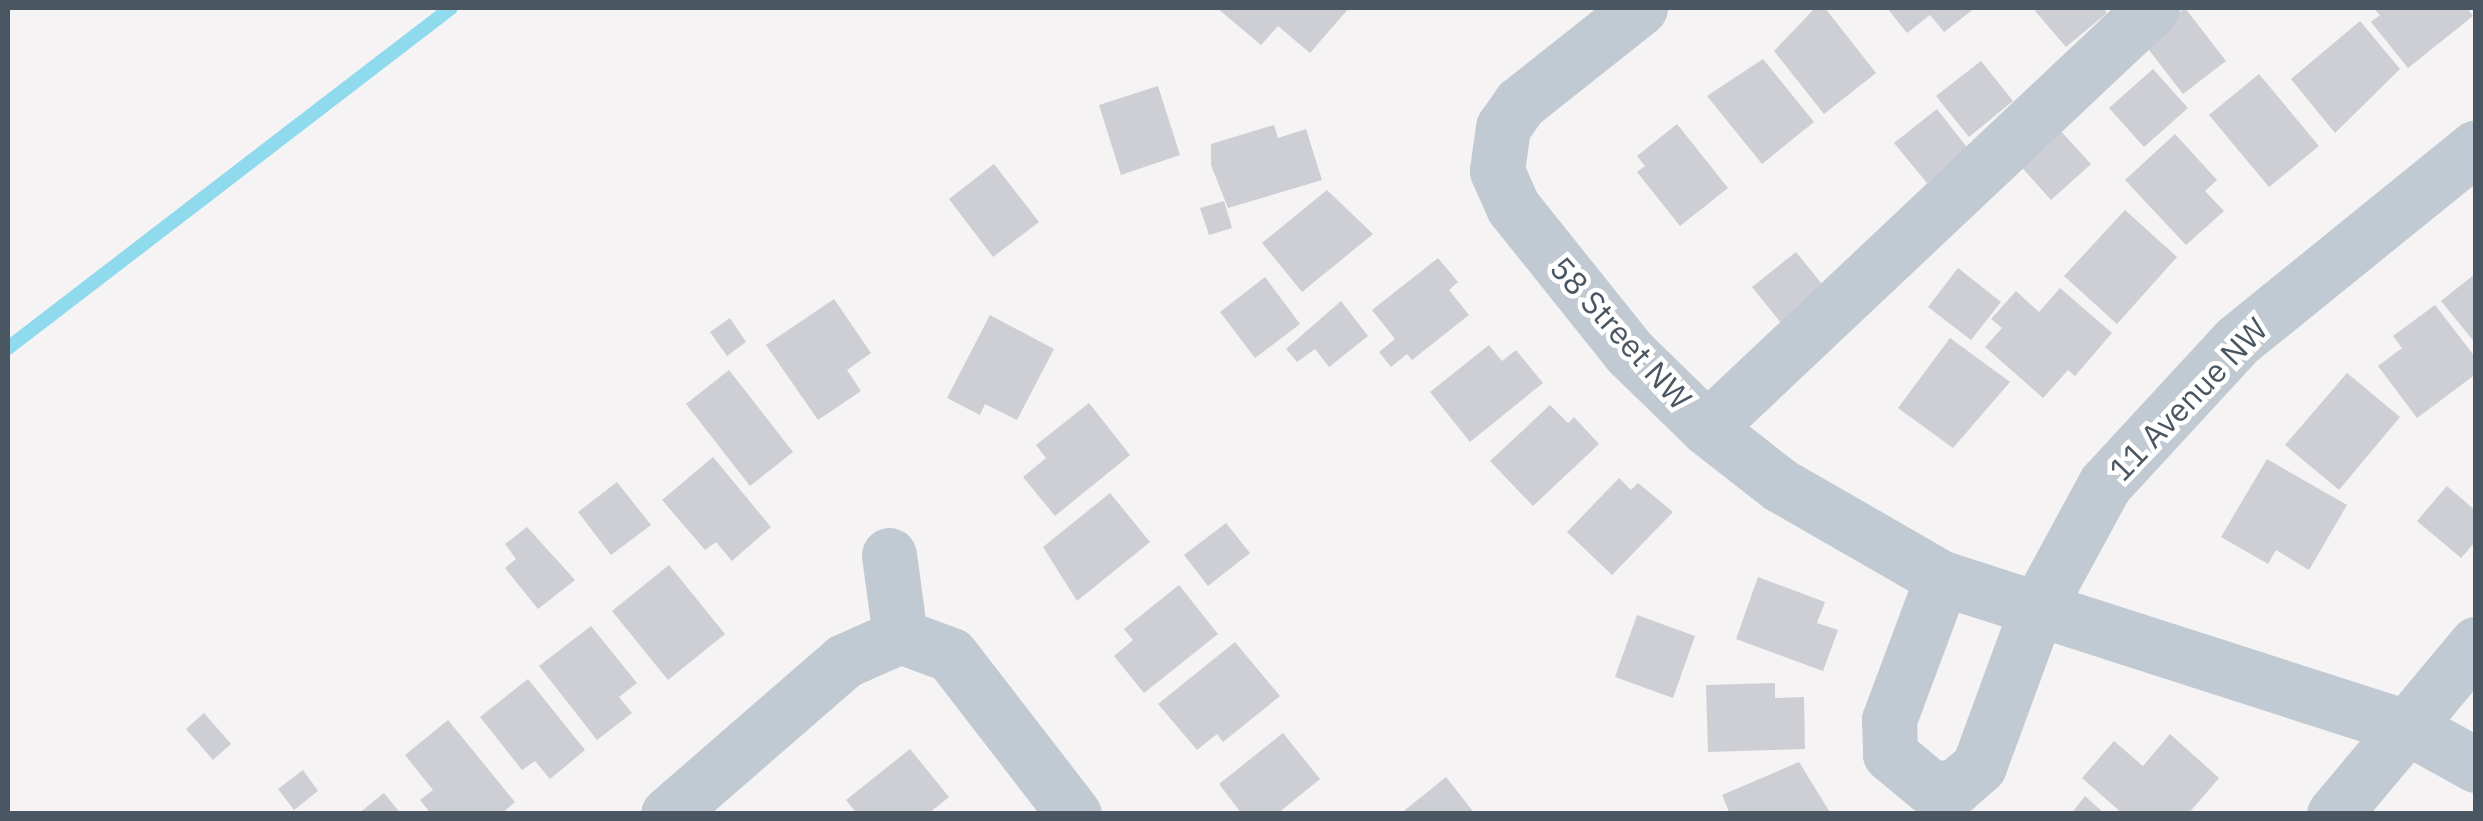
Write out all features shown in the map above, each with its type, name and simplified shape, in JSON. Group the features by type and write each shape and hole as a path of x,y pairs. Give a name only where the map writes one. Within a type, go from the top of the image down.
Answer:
{"street":[{"name":"58 Street NW","path":"1640,8 1520,103 1496,150 1513,207 1630,353 1708,428 1780,485 1942,578 2407,727 2474,760"},
{"path":"1708,428 2152,8"},
{"name":"11 Avenue NW","path":"2036,611 2105,484 2238,340 2476,147"},
{"path":"888,555 900,636"},
{"path":"1942,578 1889,720 1890,754 1930,788 1955,788 1979,766 2036,611"},
{"path":"668,814 844,662 900,636 951,655 1074,814"},
{"path":"2334,814 2476,644"}],"building":[{"path":"1217,8 1349,8 1310,53 1278,26 1261,45"},
{"path":"1815,8 1825,8 1876,73 1824,114 1774,51"},
{"path":"1887,8 1975,8 1944,32 1930,15 1907,33"},
{"path":"2103,8 2107,13 2066,47 2035,11"},
{"path":"2185,8 2226,61 2183,94 2142,41"},
{"path":"2373,8 2467,8 2473,16 2408,68 2371,22 2380,15"},
{"path":"2360,21 2400,69 2335,133 2291,79"},
{"path":"1763,59 1814,122 1762,164 1707,96"},
{"path":"1981,61 2013,101 1969,137 1936,96"},
{"path":"2153,69 2188,108 2144,147 2109,108"},
{"path":"2259,74 2319,146 2269,187 2209,115"},
{"path":"1158,86 1180,155 1121,175 1099,105"},
{"path":"1937,109 1969,150 1927,183 1894,143"},
{"path":"1677,124 1728,188 1680,226 1637,172 1645,166 1637,156"},
{"path":"1274,125 1278,138 1306,129 1322,180 1228,208 1211,165 1211,144"},
{"path":"2056,126 2091,164 2051,200 2017,162"},
{"path":"2175,134 2217,180 2205,191 2224,211 2186,245 2125,180"},
{"path":"994,164 1039,222 993,257 949,199"},
{"path":"1327,190 1373,234 1302,292 1262,243"},
{"path":"1224,201 1232,228 1209,235 1200,208"},
{"path":"2125,210 2177,257 2117,324 2064,276"},
{"path":"1796,252 1826,289 1781,323 1752,287"},
{"path":"1438,258 1458,282 1449,290 1469,315 1412,360 1407,354 1391,367 1379,352 1395,339 1372,310"},
{"path":"1958,268 2001,302 1971,340 1928,307"},
{"path":"2476,273 2476,344 2441,301"},
{"path":"1265,277 1300,324 1255,358 1220,312"},
{"path":"2060,288 2112,333 2075,376 2068,370 2043,398 1985,347 2002,328 1991,319 2016,291 2039,312"},
{"path":"834,299 871,353 847,370 861,391 818,420 766,345"},
{"path":"1341,301 1368,336 1329,367 1315,349 1297,362 1286,349"},
{"path":"2435,305 2476,358 2476,374 2417,418 2378,366 2402,348 2393,336"},
{"path":"990,315 1054,349 1017,420 985,404 980,415 947,398"},
{"path":"730,318 746,342 727,356 710,332"},
{"path":"1950,338 2010,382 1953,448 1898,408"},
{"path":"1489,345 1502,361 1516,350 1543,383 1470,442 1430,392"},
{"path":"729,370 793,452 750,486 686,404"},
{"path":"2347,373 2400,417 2339,490 2285,445"},
{"path":"1089,403 1130,455 1055,516 1023,477 1046,458 1036,445"},
{"path":"1550,405 1568,423 1574,417 1599,444 1533,506 1490,461"},
{"path":"713,457 771,527 732,561 716,542 705,550 662,500"},
{"path":"2267,459 2347,505 2309,570 2276,550 2268,564 2221,537"},
{"path":"1619,478 1631,490 1638,483 1673,512 1612,575 1567,532"},
{"path":"617,482 651,525 611,555 578,512"},
{"path":"2447,486 2476,511 2476,541 2461,558 2417,521"},
{"path":"1110,493 1150,542 1077,601 1043,547"},
{"path":"1226,523 1250,553 1208,586 1184,555"},
{"path":"527,527 575,580 538,609 505,568 516,559 505,544"},
{"path":"669,565 725,634 668,680 612,611"},
{"path":"1758,577 1825,602 1817,623 1838,630 1823,671 1736,639"},
{"path":"1179,585 1218,634 1144,693 1114,656 1133,640 1124,629"},
{"path":"1637,615 1695,636 1673,698 1615,677"},
{"path":"591,626 637,683 619,697 632,713 597,740 539,666"},
{"path":"1235,642 1280,696 1223,742 1217,734 1197,750 1158,704"},
{"path":"528,679 585,750 550,779 535,761 522,770 480,717"},
{"path":"1775,683 1775,698 1804,697 1805,749 1708,752 1706,685"},
{"path":"204,713 231,744 213,760 186,729"},
{"path":"448,720 515,802 501,814 431,814 420,800 433,790 405,755"},
{"path":"1283,733 1320,779 1277,814 1242,814 1219,784"},
{"path":"2170,734 2219,778 2188,814 2123,814 2082,778 2114,741 2143,766"},
{"path":"910,749 949,797 928,814 857,814 846,800"},
{"path":"1799,762 1831,814 1730,814 1722,795"},
{"path":"303,770 318,791 294,810 278,789"},
{"path":"1446,777 1475,814 1400,814"},
{"path":"384,793 401,814 358,814"},
{"path":"2085,796 2105,814 2071,814"}],"waterway":[{"path":"8,348 451,8"}]}
